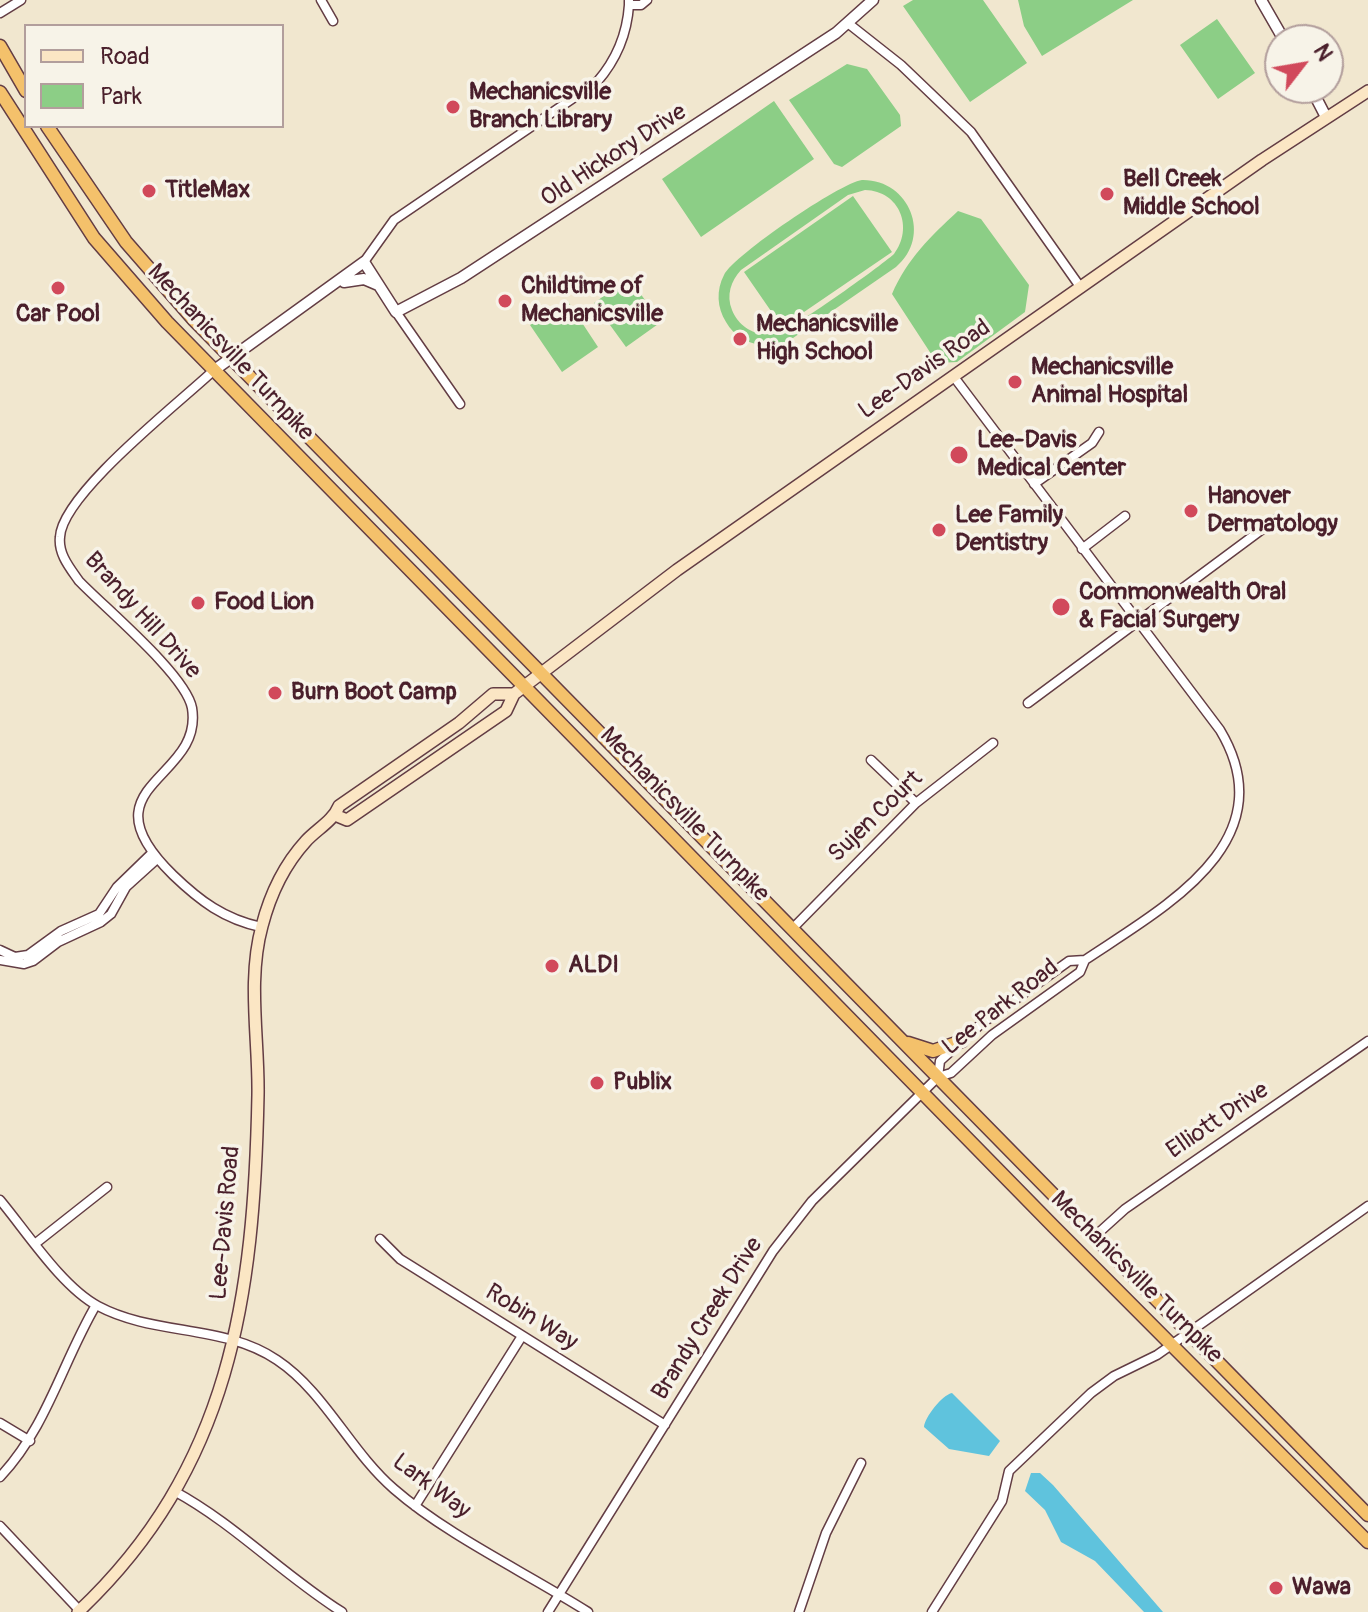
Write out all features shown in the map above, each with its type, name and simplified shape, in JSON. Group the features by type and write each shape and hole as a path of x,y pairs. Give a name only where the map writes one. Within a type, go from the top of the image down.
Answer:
{"highway":[{"path":"0,46 24,88"},
{"name":"Mechanicsville Turnpike","path":"0,92 94,238 213,371 526,684 922,1091 1368,1542"},
{"name":"Mechanicsville Turnpike","path":"48,128 126,242 230,356 1368,1515"},
{"path":"899,1038 933,1051 962,1041"}],"main road":[{"name":"Lee-Davis Road","path":"335,815 347,820 506,711 514,694 526,684 677,570 1326,117 1368,91"},
{"name":"Lee-Davis Road","path":"79,1612 138,1548 174,1491 213,1412 235,1341 244,1280 257,1118 255,989 261,927 290,861 308,839 335,815 339,806 493,694 514,694"},
{"path":"398,785 400,774 431,742"}],"street":[{"path":"0,13 21,0"},
{"path":"321,0 333,21"},
{"path":"213,371 364,262 394,220 597,82 615,59 622,42 629,2 641,5 647,0"},
{"name":"Old Hickory Drive","path":"396,312 497,257 849,24 873,0"},
{"path":"1261,0 1275,24"},
{"path":"849,24 901,65 971,132 1081,288"},
{"path":"1319,104 1326,117"},
{"path":"364,262 460,404"},
{"path":"334,285 360,279 379,285"},
{"name":"Brandy Hill Drive","path":"213,371 83,491 64,517 59,540 68,565 79,581 173,676 187,693 191,706 187,742 146,790 139,810 140,827 154,856 207,906 236,920 261,927"},
{"name":"Lee Park Road","path":"954,377 1227,742 1238,774 1239,803 1224,846 1203,874 1085,960 1080,972 992,1035 951,1073 938,1077 940,1061 1011,1000 1069,961 1085,960"},
{"path":"1034,484 1092,443 1099,432"},
{"path":"1082,549 1125,516"},
{"path":"1028,703 1276,519"},
{"name":"Sujen Court","path":"793,928 916,803 993,743"},
{"path":"871,760 916,803"},
{"path":"0,950 15,957 28,955 61,931 99,914 117,887 154,856"},
{"path":"0,960 24,964 33,961 58,942 101,922 111,914 126,887 154,856"},
{"name":"Elliott Drive","path":"1094,1237 1125,1209 1368,1041"},
{"name":"Brandy Creek Drive","path":"548,1612 792,1225 817,1196 938,1077"},
{"path":"36,1243 107,1187"},
{"path":"0,1200 71,1284 96,1305 71,1350 30,1441 0,1477"},
{"path":"932,1612 1002,1501 1009,1471 1104,1381 1146,1362 1368,1206"},
{"name":"Robin Way","path":"380,1239 400,1259 665,1425"},
{"name":"Lark Way","path":"96,1305 146,1324 235,1341 272,1357 296,1375 383,1479 415,1506 588,1612"},
{"path":"415,1506 522,1336"},
{"path":"0,1423 30,1441"},
{"path":"799,1612 830,1524 861,1463"},
{"path":"174,1491 213,1513 285,1574 342,1612"},
{"path":"0,1526 79,1612"}],"green space":[{"path":"913,0 983,0 1027,63 970,102 903,6"},
{"path":"1018,0 1133,0 1042,56 1024,26"},
{"path":"1217,19 1255,73 1218,99 1180,45"},
{"path":"847,64 867,69 900,115 901,126 842,167 834,164 789,100"},
{"path":"774,101 814,159 701,237 662,179"},
{"path":"862,180 878,182 903,199 914,226 913,240 907,254 896,267 764,358 758,349 761,345 737,335 723,317 719,305 721,281 732,265 766,237 850,184","holes":["865,190 877,192 895,204 903,223 900,244 894,254 817,310 777,333 756,333 739,322 730,304 730,294 741,270 848,195"]},
{"path":"853,196 892,252 782,327 744,272"},
{"path":"958,211 981,219 1029,285 1025,312 957,362 937,363 892,294 912,259"},
{"path":"629,278 661,322 626,347 594,303"},
{"path":"567,300 598,347 562,372 530,325"}],"water":[{"path":"952,1393 1000,1441 989,1456 949,1449 924,1427 935,1407"},
{"path":"1031,1473 1040,1473 1053,1485 1163,1612 1144,1612 1095,1561 1061,1542 1045,1510 1025,1491"}],"place":[{"name":"Mechanicsville Branch Library","path":"453,107"},
{"name":"TitleMax","path":"149,191"},
{"name":"Bell Creek Middle School","path":"1107,194"},
{"name":"Car Pool","path":"58,288"},
{"name":"Childtime of Mechanicsville","path":"505,301"},
{"name":"Mechanicsville High School","path":"740,339"},
{"name":"Mechanicsville Animal Hospital","path":"1015,382"},
{"name":"Lee-Davis Medical Center","path":"959,455"},
{"name":"Hanover Dermatology","path":"1191,511"},
{"name":"Lee Family Dentistry","path":"939,530"},
{"name":"Food Lion","path":"198,603"},
{"name":"Commonwealth Oral & Facial Surgery","path":"1061,607"},
{"name":"Burn Boot Camp","path":"275,693"},
{"name":"ALDI","path":"552,966"},
{"name":"Publix","path":"597,1083"},
{"name":"Wawa","path":"1276,1588"}]}
